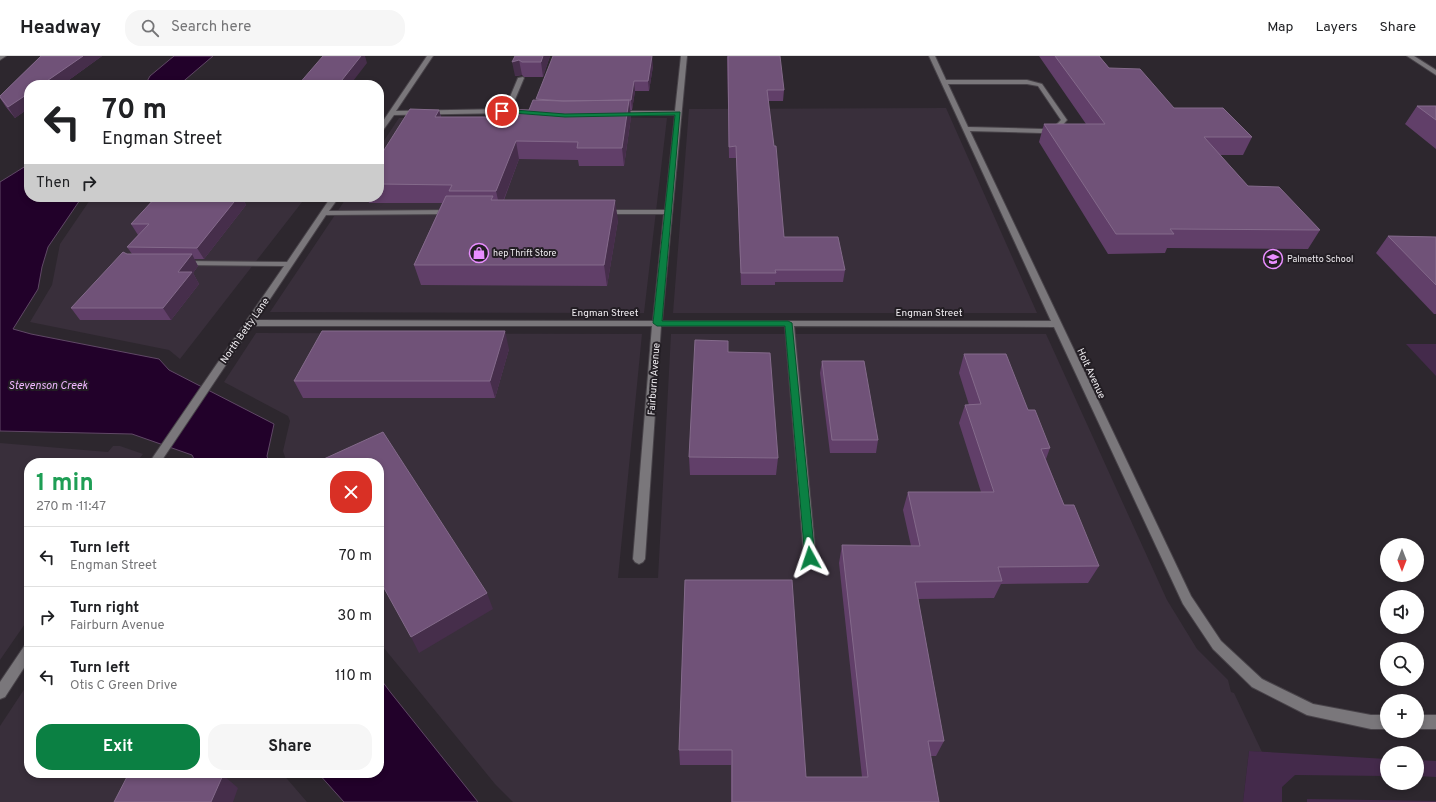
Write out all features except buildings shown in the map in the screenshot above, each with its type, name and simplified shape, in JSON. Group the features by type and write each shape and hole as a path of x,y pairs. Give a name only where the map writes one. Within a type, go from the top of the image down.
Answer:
{"street":[{"path":"384,125 430,56"},
{"name":"Fairburn Avenue","path":"639,559 657,323 684,56"},
{"name":"Holt Avenue","path":"932,56 1187,600 1217,645 1257,683 1312,710 1372,722 1380,722"},
{"path":"1410,56 1436,74"},
{"path":"508,111 521,78"},
{"path":"945,82 1027,82 1040,86 1064,120 1062,125 1042,131 966,130"},
{"path":"392,113 515,112"},
{"path":"610,114 678,113"},
{"name":"North Betty Lane","path":"157,458 332,202"},
{"path":"324,213 459,212"},
{"path":"600,212 668,212"},
{"path":"173,263 289,264"},
{"name":"Engman Street","path":"249,323 1057,324"},
{"path":"788,323 810,558"},
{"path":"0,693 24,657"},
{"path":"1424,722 1436,722"}],"shaded area":[{"path":"946,108 1037,313 673,313 689,109"},
{"path":"499,116 667,118 644,313 270,312 344,202 384,202 384,140 399,118"},
{"path":"89,202 302,202 180,359 169,350 30,322 52,285 60,244"},
{"path":"256,333 642,334 618,578 658,578 671,334 1046,334 1167,600 1197,649 1228,680 1231,692 1234,693 1262,752 1249,751 1243,802 513,802 495,784 384,648 384,458 285,458 283,451 290,421 288,416 224,382"},
{"path":"1406,344 1436,344 1436,376"},
{"path":"0,443 108,452 113,446 120,446 143,454 140,458 24,458 24,625 0,660"},
{"path":"24,690 24,778 286,778 307,802 0,802 0,726"},
{"path":"1249,751 1380,759 1380,776 1295,775 1282,787 1282,802 1243,802"},
{"path":"1424,760 1436,761 1436,777 1424,776"},
{"path":"1307,799 1436,801 1436,802 1307,802"}],"water":[{"path":"174,56 213,56 185,80 148,80 150,76"},
{"name":"Stevenson Creek","path":"24,167 24,202 79,202 48,247 42,267 38,289 13,329 31,334 159,359 169,370 274,424 268,458 194,458 192,455 132,434 0,431 0,182"},
{"path":"384,684 478,802 344,802 322,778 384,778"}],"place":[{"name":"hep Thrift Store","path":"479,253"},
{"name":"Palmetto School","path":"1273,259"}],"route":[{"path":"502,111 565,116 626,113 678,113 657,323 788,323 810,558"}]}
